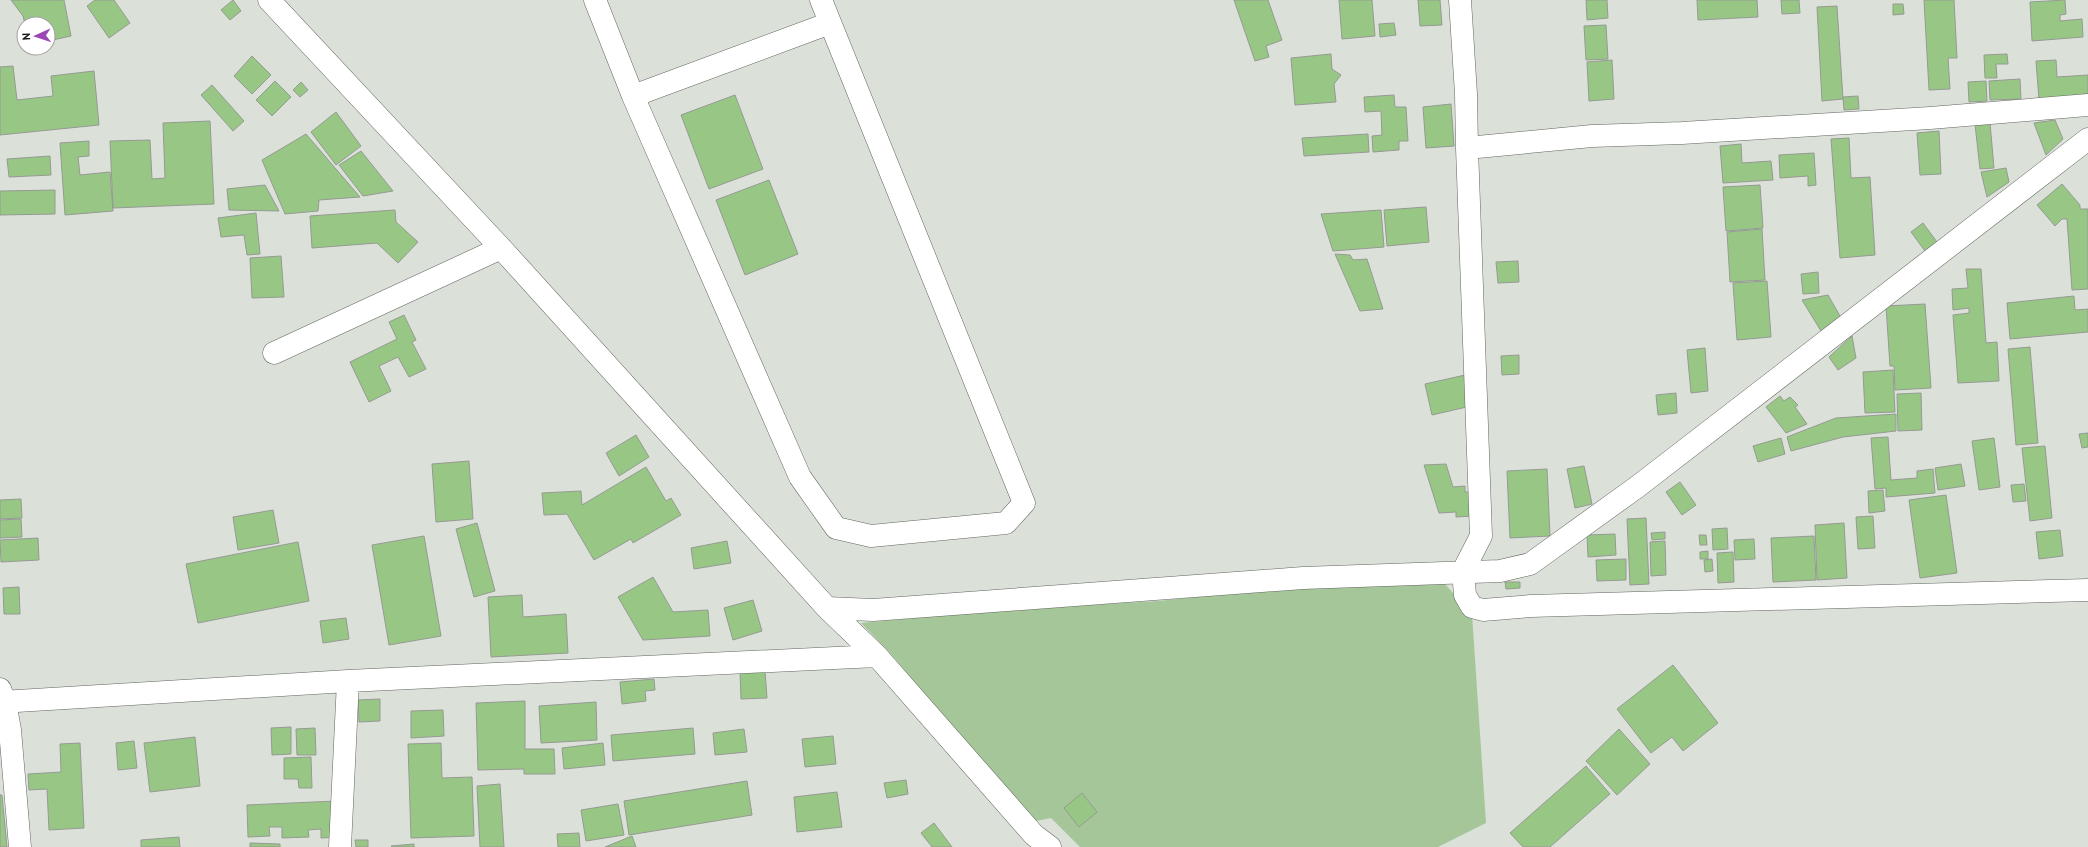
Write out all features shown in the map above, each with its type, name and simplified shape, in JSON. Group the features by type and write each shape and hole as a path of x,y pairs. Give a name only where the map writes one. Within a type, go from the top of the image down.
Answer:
{"street":[{"path":"269,0 501,248 827,608 876,656 1034,835 1050,847"},
{"path":"595,0 633,96 800,477 836,528 871,536 1006,523 1024,503 821,0"},
{"path":"1460,0 1466,94 1481,536 1463,571 1465,595 1472,607 1483,610 1539,606 2088,590"},
{"path":"633,96 830,23"},
{"path":"1467,148 1592,136 1682,133 1930,118 2088,105"},
{"path":"827,608 873,610 1303,578 1433,574 1463,571 1500,570 1530,564 1637,487 2088,139"},
{"path":"274,353 501,248"},
{"path":"20,847 10,730 2,698 876,656"},
{"path":"340,847 348,681"}],"green space":[{"path":"1351,581 1444,583 1472,614 1486,823 1438,847 1080,847 1051,818 1031,822 892,655 861,623 1001,610 1158,601"}],"building":[{"path":"11,0 64,0 71,36 56,39 56,16 23,16"},
{"path":"95,0 114,0 130,23 109,38 87,6"},
{"path":"233,0 241,11 230,20 221,10"},
{"path":"1234,0 1268,0 1282,40 1266,46 1269,57 1255,61"},
{"path":"1339,0 1372,0 1375,36 1342,39"},
{"path":"1418,0 1440,0 1442,25 1420,26"},
{"path":"1586,0 1607,0 1608,18 1587,20"},
{"path":"1697,0 1757,0 1758,17 1698,20"},
{"path":"1781,0 1799,0 1800,13 1782,14"},
{"path":"1924,0 1954,0 1957,58 1948,58 1950,89 1929,90"},
{"path":"2065,0 2066,14 2060,15 2060,21 2082,19 2083,37 2032,41 2030,2"},
{"path":"1893,4 1903,4 1904,14 1893,15"},
{"path":"1837,6 1843,99 1822,101 1817,7"},
{"path":"1394,23 1396,35 1380,37 1379,24"},
{"path":"1606,25 1608,59 1586,60 1584,26"},
{"path":"1331,54 1332,69 1341,75 1334,84 1336,102 1295,105 1291,58"},
{"path":"2007,54 2008,64 1996,64 1997,78 1985,78 1984,55"},
{"path":"252,56 271,75 252,94 234,76"},
{"path":"1612,60 1614,99 1589,101 1587,62"},
{"path":"2056,60 2057,77 2088,75 2088,97 2039,100 2036,61"},
{"path":"13,66 17,100 53,96 51,76 94,71 99,125 0,135 0,67"},
{"path":"2020,79 2021,99 1990,100 1989,81"},
{"path":"275,81 291,97 272,116 256,100"},
{"path":"1986,81 1987,101 1969,102 1968,82"},
{"path":"301,82 308,90 300,97 293,90"},
{"path":"212,85 244,121 233,131 201,95"},
{"path":"735,95 763,169 709,189 681,115"},
{"path":"1394,95 1395,107 1406,107 1408,141 1399,141 1399,150 1373,152 1372,136 1382,135 1381,111 1365,112 1364,97"},
{"path":"1858,96 1859,109 1844,110 1843,97"},
{"path":"1451,104 1454,146 1426,148 1423,107"},
{"path":"336,112 361,146 336,165 311,132"},
{"path":"2055,120 2063,139 2046,155 2034,123"},
{"path":"210,121 214,204 113,208 110,141 150,140 152,179 165,178 163,123"},
{"path":"1990,123 1994,168 1980,169 1975,124"},
{"path":"1939,131 1941,174 1920,175 1917,133"},
{"path":"306,134 360,197 319,200 318,211 285,214 262,160"},
{"path":"1368,134 1369,152 1304,156 1302,138"},
{"path":"1849,138 1851,178 1870,177 1875,255 1840,258 1831,139"},
{"path":"89,141 89,156 78,157 80,175 110,172 113,211 65,215 60,143"},
{"path":"1741,144 1742,163 1771,161 1773,180 1723,183 1720,146"},
{"path":"361,151 393,191 363,196 339,165"},
{"path":"1814,153 1816,185 1808,186 1808,176 1780,178 1779,155"},
{"path":"50,156 51,175 9,177 7,159"},
{"path":"2006,168 2009,182 1987,197 1981,172"},
{"path":"769,180 798,254 745,275 716,200"},
{"path":"2062,184 2080,205 2080,209 2088,209 2088,289 2072,290 2067,219 2062,219 2055,226 2037,205"},
{"path":"265,185 279,211 229,210 227,189"},
{"path":"1760,185 1763,228 1726,231 1723,187"},
{"path":"55,190 55,214 0,215 0,191"},
{"path":"1426,207 1429,242 1387,246 1384,210"},
{"path":"395,210 396,222 418,242 398,263 377,243 312,248 310,216"},
{"path":"1381,210 1384,247 1333,251 1321,214"},
{"path":"256,213 260,254 247,255 244,235 221,237 218,218"},
{"path":"1923,223 1937,242 1925,251 1911,232"},
{"path":"1762,229 1765,280 1730,282 1727,232"},
{"path":"1335,254 1350,255 1353,260 1367,259 1383,309 1360,311"},
{"path":"281,256 284,297 252,298 250,258"},
{"path":"1518,261 1519,282 1498,283 1496,262"},
{"path":"1966,269 1981,269 1986,343 1997,342 1999,381 1958,383 1953,315 1969,313 1969,308 1953,310 1952,289 1968,288"},
{"path":"1818,272 1819,293 1803,294 1801,274"},
{"path":"1767,281 1771,337 1737,340 1733,283"},
{"path":"1828,295 1840,316 1821,331 1802,300"},
{"path":"2074,296 2075,310 2088,309 2088,332 2010,339 2007,303"},
{"path":"1925,304 1931,388 1895,390 1894,366 1890,366 1886,306"},
{"path":"404,315 416,340 412,342 426,369 409,377 398,357 379,366 391,391 369,402 350,362 397,339 389,322"},
{"path":"1852,336 1856,358 1838,370 1829,357"},
{"path":"2030,347 2038,443 2016,445 2008,349"},
{"path":"1705,348 1708,391 1691,393 1687,350"},
{"path":"1519,355 1519,374 1502,375 1501,356"},
{"path":"1893,370 1895,412 1865,413 1863,372"},
{"path":"1465,375 1471,406 1432,415 1425,384"},
{"path":"1676,393 1677,413 1658,415 1656,395"},
{"path":"1921,393 1922,430 1898,431 1897,394"},
{"path":"1780,396 1784,401 1790,397 1798,405 1795,407 1807,424 1786,433 1766,407"},
{"path":"1896,414 1896,431 1843,437 1791,451 1787,437 1836,418"},
{"path":"2088,433 2088,447 2082,448 2079,434"},
{"path":"636,435 649,457 619,476 606,453"},
{"path":"1888,437 1891,480 1917,478 1917,471 1933,469 1935,493 1886,497 1886,488 1875,489 1871,438"},
{"path":"1781,438 1785,454 1758,462 1753,446"},
{"path":"1994,438 2000,487 1979,490 1972,441"},
{"path":"2045,446 2052,518 2030,521 2022,448"},
{"path":"469,461 473,519 436,522 432,464"},
{"path":"1446,464 1453,487 1465,486 1465,492 1471,492 1473,516 1456,517 1456,512 1439,513 1424,465"},
{"path":"1961,464 1965,486 1938,490 1935,468"},
{"path":"1584,466 1592,504 1575,508 1567,469"},
{"path":"646,467 666,501 671,498 681,515 633,543 631,539 594,560 567,514 544,515 542,493 581,491 582,505"},
{"path":"1547,469 1550,536 1510,538 1507,471"},
{"path":"1680,482 1696,505 1682,515 1666,492"},
{"path":"2024,484 2026,501 2013,502 2011,485"},
{"path":"1883,490 1885,511 1869,513 1868,491"},
{"path":"1946,495 1957,573 1920,578 1909,500"},
{"path":"21,499 22,518 0,519 0,500"},
{"path":"273,510 279,543 238,550 233,517"},
{"path":"1873,516 1875,548 1858,549 1856,517"},
{"path":"1646,518 1649,584 1630,585 1627,519"},
{"path":"21,519 22,537 0,538 0,520"},
{"path":"477,523 495,591 474,597 456,529"},
{"path":"1844,523 1847,578 1817,580 1815,525"},
{"path":"1727,528 1728,549 1713,550 1712,529"},
{"path":"2060,530 2063,556 2039,559 2036,532"},
{"path":"1665,532 1665,539 1652,540 1651,533"},
{"path":"1615,534 1616,555 1588,557 1587,535"},
{"path":"1699,535 1706,535 1707,545 1700,545"},
{"path":"424,536 441,636 389,645 372,545"},
{"path":"1814,536 1816,580 1773,582 1771,538"},
{"path":"38,538 39,560 1,562 0,540"},
{"path":"1754,539 1755,559 1735,560 1734,540"},
{"path":"727,541 731,563 694,569 691,548"},
{"path":"1665,541 1666,575 1651,576 1650,542"},
{"path":"298,542 309,601 198,623 186,564"},
{"path":"1708,551 1708,559 1700,559 1700,552"},
{"path":"1733,552 1734,582 1718,583 1717,553"},
{"path":"1626,559 1626,580 1597,581 1596,560"},
{"path":"1712,559 1713,571 1705,572 1704,560"},
{"path":"653,577 673,612 708,610 710,636 643,640 618,597"},
{"path":"1505,582 1520,582 1520,588 1506,589"},
{"path":"19,587 20,614 4,614 3,588"},
{"path":"522,595 523,617 566,614 568,653 491,657 488,597"},
{"path":"753,600 762,631 733,640 724,608"},
{"path":"346,618 349,639 323,643 320,621"},
{"path":"1673,665 1718,723 1683,751 1672,737 1651,753 1617,709"},
{"path":"765,671 767,698 741,699 740,672"},
{"path":"654,679 655,690 645,691 646,701 622,704 620,682"},
{"path":"380,699 380,721 359,722 358,700"},
{"path":"525,701 525,749 554,749 555,774 524,774 524,769 478,770 476,703"},
{"path":"596,702 597,740 541,743 539,706"},
{"path":"443,710 444,736 411,738 411,711"},
{"path":"291,727 291,754 272,755 271,728"},
{"path":"315,728 316,755 297,755 296,729"},
{"path":"693,728 695,754 613,761 611,735"},
{"path":"744,729 747,752 715,755 713,733"},
{"path":"1619,729 1650,764 1617,795 1586,761"},
{"path":"833,736 836,764 805,767 802,739"},
{"path":"195,737 200,786 150,792 144,743"},
{"path":"134,741 137,768 118,770 116,743"},
{"path":"80,743 84,828 49,830 47,789 29,790 28,774 61,772 60,744"},
{"path":"441,743 442,778 472,777 474,836 411,838 408,744"},
{"path":"603,743 605,765 564,769 562,748"},
{"path":"311,757 312,788 299,788 298,779 284,779 284,758"},
{"path":"1586,766 1610,794 1550,847 1523,847 1510,833"},
{"path":"906,780 908,794 887,798 884,783"},
{"path":"747,781 752,815 629,835 624,801"},
{"path":"500,784 504,847 480,847 477,786"},
{"path":"837,792 842,827 797,832 794,797"},
{"path":"1082,793 1097,812 1079,827 1064,808"},
{"path":"0,795 2,795 7,847 0,847"},
{"path":"336,801 338,837 321,838 321,829 308,830 309,837 282,838 282,827 269,827 270,836 248,837 247,805"},
{"path":"618,804 624,835 586,841 581,810"},
{"path":"934,823 952,847 932,847 921,833"},
{"path":"579,833 580,847 558,847 557,834"},
{"path":"632,836 636,847 605,847"},
{"path":"179,837 180,847 141,847 141,840"},
{"path":"355,840 368,840 368,847 356,847"},
{"path":"250,843 280,844 280,847 250,847"},
{"path":"414,844 414,847 391,846"}]}
